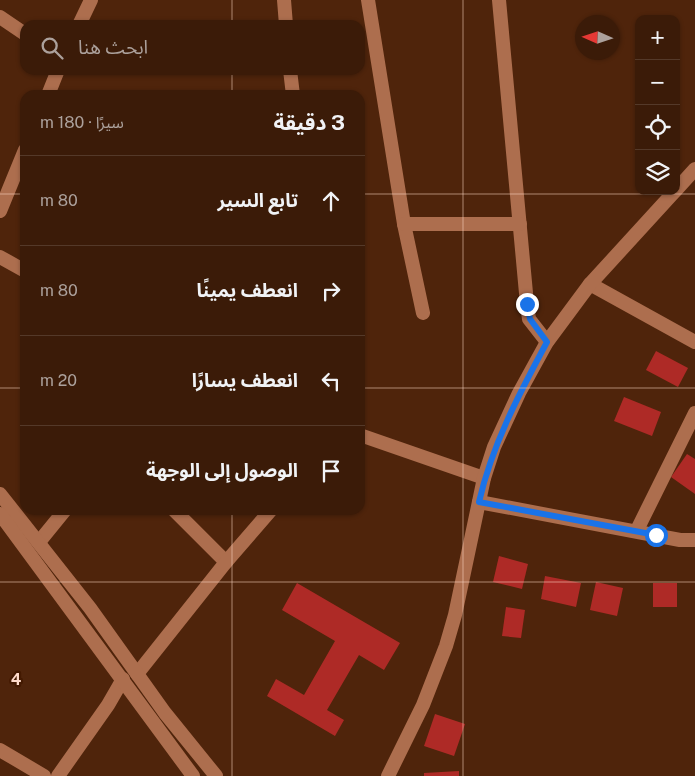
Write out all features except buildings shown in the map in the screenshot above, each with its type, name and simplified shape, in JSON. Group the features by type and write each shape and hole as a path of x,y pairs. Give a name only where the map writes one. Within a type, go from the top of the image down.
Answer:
{"street":[{"path":"81,20 91,0"},
{"path":"284,0 286,20"},
{"path":"368,0 404,224 423,313"},
{"path":"499,0 530,319 547,342"},
{"path":"0,17 20,31"},
{"path":"50,90 56,75"},
{"path":"291,75 293,90"},
{"path":"0,211 20,162"},
{"path":"388,776 423,705 446,646 457,606 484,478 494,447 519,392 547,342 590,284 685,183"},
{"path":"404,224 520,224"},
{"path":"0,257 20,267"},
{"path":"590,284 695,342"},
{"path":"637,530 695,412"},
{"path":"365,437 484,478"},
{"path":"1,498 90,608 165,713 216,776"},
{"path":"479,502 637,530 680,540 695,540"},
{"path":"0,514 194,776"},
{"path":"38,542 61,515"},
{"path":"179,515 226,562"},
{"path":"137,674 226,562 267,515"},
{"path":"58,776 108,705 123,679"},
{"path":"153,722 165,713"},
{"path":"0,750 44,776"}],"route":[{"path":"527,304 530,319 547,342 519,392 494,447 479,502 656,535"}]}
